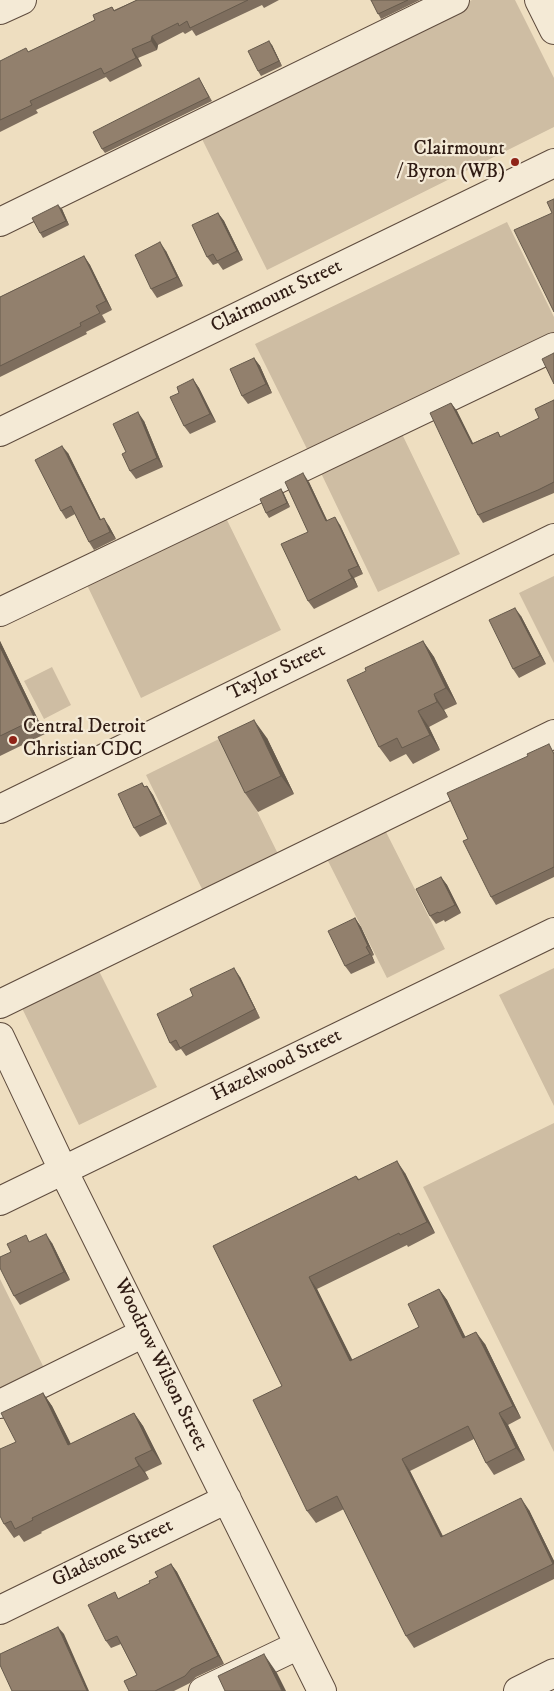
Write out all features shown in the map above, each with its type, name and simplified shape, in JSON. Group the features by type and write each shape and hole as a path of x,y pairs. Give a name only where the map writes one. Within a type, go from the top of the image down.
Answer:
{"street":[{"path":"0,10 22,0"},
{"path":"0,222 456,0"},
{"path":"539,0 554,30"},
{"name":"Clairmount Street","path":"0,432 554,163"},
{"path":"0,612 554,347"},
{"name":"Taylor Street","path":"0,809 554,538"},
{"path":"0,1004 554,734"},
{"name":"Hazelwood Street","path":"0,1201 554,932"},
{"name":"Woodrow Wilson Street","path":"0,1037 63,1170 322,1691"},
{"path":"0,1404 144,1333"},
{"name":"Gladstone Street","path":"0,1610 227,1499"},
{"path":"203,1691 299,1644"},
{"path":"518,1691 554,1674"}],"shaded area":[{"path":"472,0 515,0 554,78 554,127 267,270 200,135"},
{"path":"507,222 554,317 554,332 308,451 255,344"},
{"path":"402,434 460,554 378,592 321,473"},
{"path":"226,518 281,630 141,698 87,585"},
{"path":"554,576 554,663 519,593"},
{"path":"52,667 71,705 44,719 24,681"},
{"path":"221,738 280,858 205,895 146,775"},
{"path":"384,828 445,949 387,978 326,857"},
{"path":"97,967 157,1087 79,1125 20,1004"},
{"path":"554,968 554,1106 499,995"},
{"path":"554,1123 554,1452 423,1187"},
{"path":"0,1279 45,1370 0,1392"}],"building":[{"path":"137,0 248,0 190,28 187,21 179,26 178,23 152,36 151,41 132,49 136,58 104,74 101,68 30,101 32,105 0,120 0,61 26,48 28,52 95,20 93,15 112,7 114,11"},
{"path":"371,0 408,0 378,14"},
{"path":"269,41 279,61 258,71 248,51"},
{"path":"199,78 209,97 102,149 93,132"},
{"path":"554,199 554,312 514,230 552,213 547,202"},
{"path":"58,205 66,221 40,233 32,218"},
{"path":"218,213 237,251 217,261 213,254 207,257 192,225"},
{"path":"160,242 177,277 151,289 135,255"},
{"path":"84,256 106,301 96,306 100,313 80,323 81,326 0,366 0,297"},
{"path":"554,353 554,384 542,359"},
{"path":"254,358 266,384 242,396 230,369"},
{"path":"193,379 210,414 184,426 170,397 179,393 177,387"},
{"path":"554,400 554,482 478,515 430,413 451,403 472,444 498,432 500,437 539,418 535,409"},
{"path":"138,412 157,458 130,471 122,454 126,452 113,424"},
{"path":"62,446 100,520 104,518 110,532 89,542 71,506 61,511 35,460"},
{"path":"303,473 326,521 335,517 358,566 348,570 352,578 308,601 281,544 308,532 285,482"},
{"path":"281,489 287,503 266,513 260,499"},
{"path":"515,608 540,656 513,669 489,620"},
{"path":"423,641 446,688 434,694 437,702 418,711 430,735 402,748 397,738 379,747 347,680 366,671 365,668"},
{"path":"0,647 35,719 0,736"},
{"path":"254,720 281,776 245,793 218,737"},
{"path":"549,744 554,754 554,867 491,897 463,841 468,839 447,793 528,756 527,754"},
{"path":"142,783 144,787 147,786 161,815 134,828 118,794"},
{"path":"441,877 455,905 430,916 416,889"},
{"path":"355,918 370,954 345,966 328,931"},
{"path":"234,968 255,1009 180,1048 176,1040 170,1043 157,1014 193,996 190,989"},
{"path":"397,1161 427,1222 400,1235 399,1233 309,1277 350,1361 419,1327 408,1304 439,1289 463,1338 476,1332 513,1406 499,1413 516,1448 486,1463 468,1426 402,1459 441,1537 521,1498 553,1564 406,1636 337,1496 307,1511 253,1400 282,1386 213,1246 356,1176 358,1180"},
{"path":"46,1234 64,1272 14,1296 0,1268 0,1257 11,1252 7,1244 26,1235 29,1242"},
{"path":"43,1393 68,1445 134,1413 152,1450 135,1458 139,1466 32,1518 33,1520 15,1529 11,1521 4,1524 0,1516 0,1449 16,1442 1,1413"},
{"path":"171,1564 218,1656 191,1669 185,1676 155,1691 129,1691 124,1681 137,1675 117,1636 106,1641 88,1605 115,1592 118,1599 150,1583 149,1581 158,1577 155,1572"},
{"path":"58,1627 87,1691 12,1691 0,1665 0,1654"},
{"path":"264,1654 282,1691 225,1691 218,1676"}],"place":[{"name":"Clairmount / Byron (WB)","path":"515,162"},
{"name":"Central Detroit Christian CDC","path":"13,740"}]}
